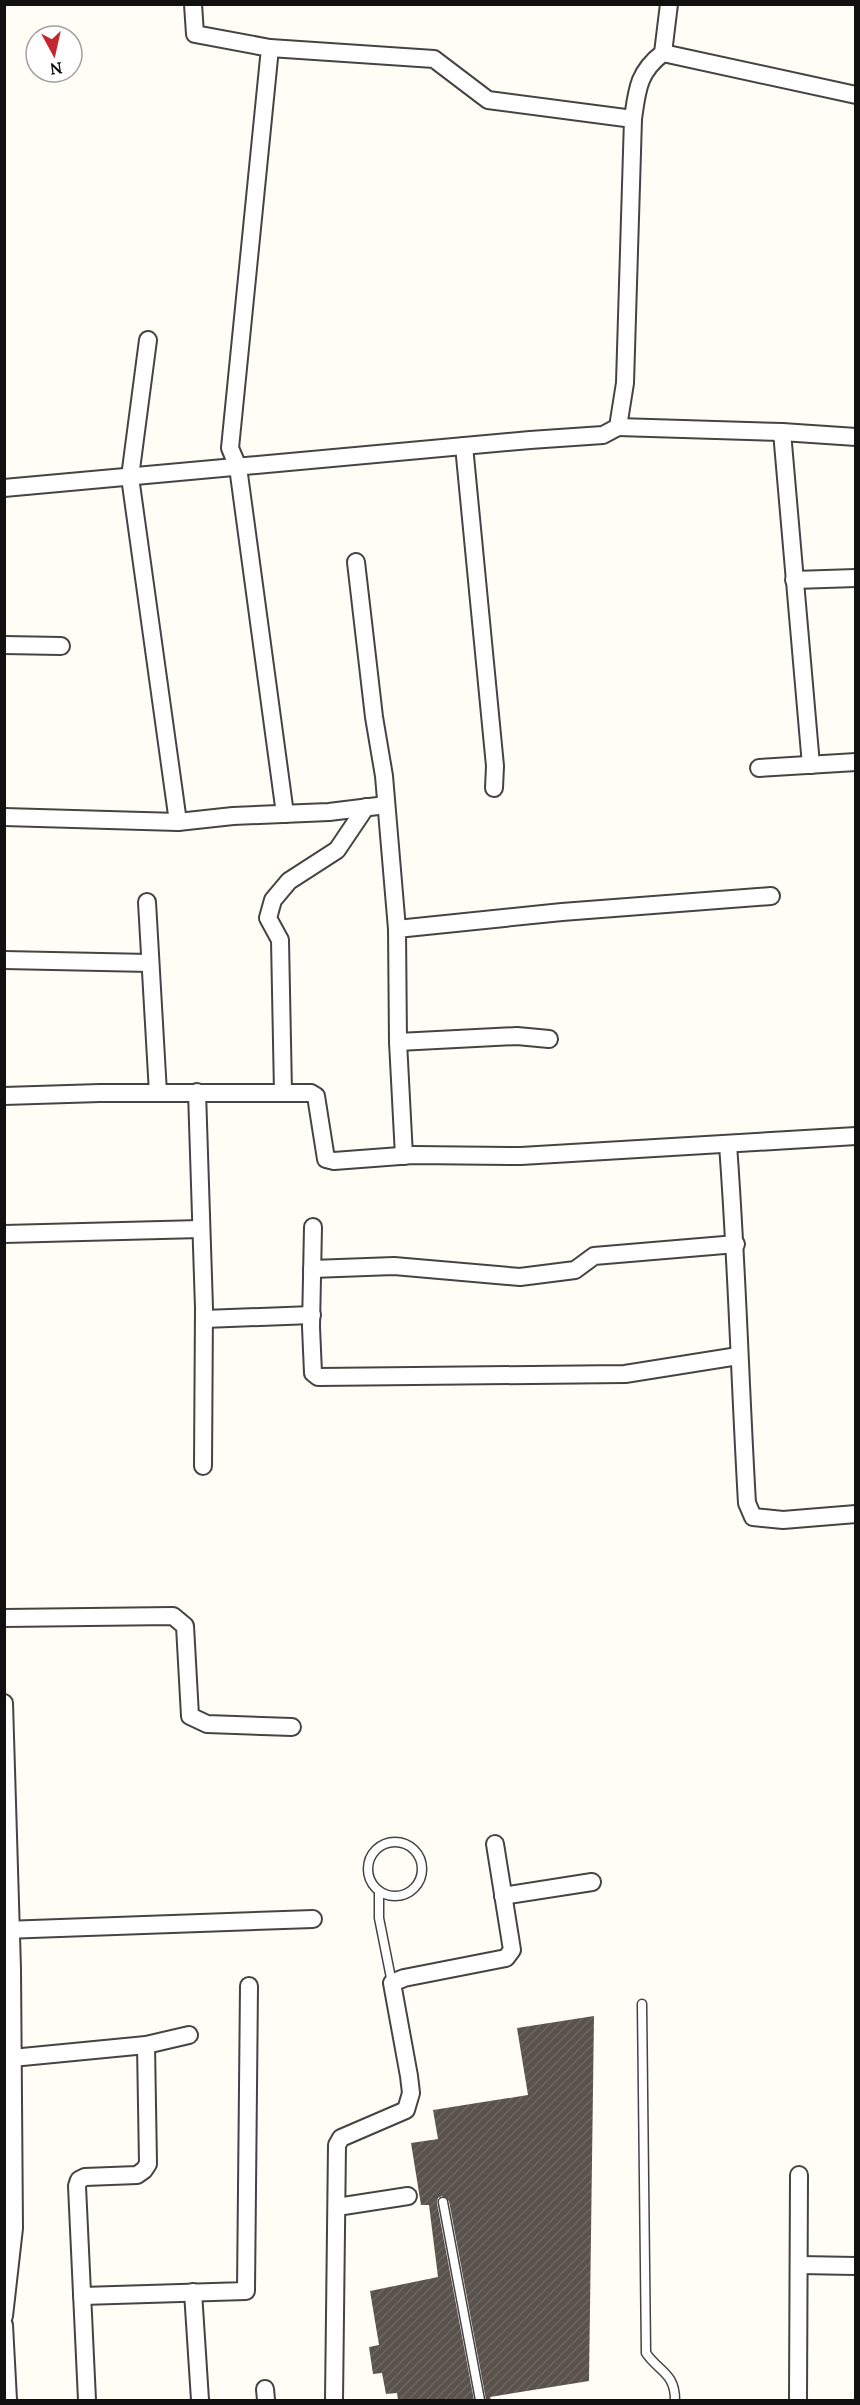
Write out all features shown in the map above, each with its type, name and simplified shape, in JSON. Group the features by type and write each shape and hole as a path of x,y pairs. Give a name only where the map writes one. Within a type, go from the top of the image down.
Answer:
{"street":[{"path":"193,4 195,34 270,48 434,59 488,100 633,118"},
{"path":"618,427 625,383 633,118 638,81 663,53 669,4"},
{"path":"270,48 230,448 238,467 285,814"},
{"path":"663,53 855,94"},
{"path":"148,340 130,477 178,822"},
{"path":"4,488 603,435 618,427 782,432 855,438"},
{"path":"782,432 811,765"},
{"path":"464,446 495,766 494,788"},
{"path":"356,562 386,805 397,929 398,1042 404,1156"},
{"path":"794,580 855,578"},
{"path":"4,645 61,646"},
{"path":"759,768 855,762"},
{"path":"4,817 178,822 233,816 329,812 386,805"},
{"path":"283,1092 280,940 268,918 273,900 289,881 337,850 366,807"},
{"path":"397,929 562,912 771,896"},
{"path":"147,903 158,1093"},
{"path":"4,960 150,963"},
{"path":"398,1042 517,1036 549,1039"},
{"path":"197,1092 204,1319 203,1466"},
{"path":"4,1096 197,1092 311,1093 316,1096 326,1159 334,1161 404,1156 521,1156 855,1136"},
{"path":"728,1145 736,1244 738,1356 747,1503 753,1517 783,1520 855,1514"},
{"path":"4,1221 5,1234 201,1229"},
{"path":"313,1227 313,1373 318,1377 625,1374 738,1356"},
{"path":"312,1269 394,1266 520,1277 575,1270 594,1256 736,1244"},
{"path":"204,1319 312,1314"},
{"path":"4,1618 173,1616 185,1626 190,1716 207,1724 292,1727"},
{"path":"4,1703 14,2228 4,2316"},
{"path":"335,2399 337,2207 335,2152 341,2138 406,2110 411,2092 392,1983 404,1978 506,1959 512,1950 495,1844"},
{"path":"503,1896 592,1882"},
{"path":"8,1930 313,1919"},
{"path":"82,2296 246,2291 249,1986"},
{"path":"12,2058 146,2045 189,2035"},
{"path":"87,2400 77,2186 79,2180 85,2177 137,2175 148,2164 146,2045"},
{"path":"798,2400 799,2175"},
{"path":"337,2207 408,2196"},
{"path":"799,2265 855,2266"},
{"path":"193,2292 200,2400"},
{"path":"4,2325 8,2400"}],"lane":[{"path":"379,1891 395,1897 408,1892 418,1883 422,1869 418,1856 409,1846 395,1842 382,1845 372,1855 368,1869 371,1882 379,1891 379,1918 392,1983"},
{"path":"642,2004 646,2353 671,2378 675,2388 675,2400"},
{"path":"443,2202 480,2400"}],"building":[{"path":"594,2016 589,2381 490,2397 491,2400 486,2400 449,2201 442,2196 438,2198 437,2203 474,2400 398,2400 397,2393 386,2394 382,2373 373,2374 369,2347 379,2345 370,2291 438,2277 429,2205 421,2205 411,2143 438,2139 433,2110 528,2095 517,2028"}]}
